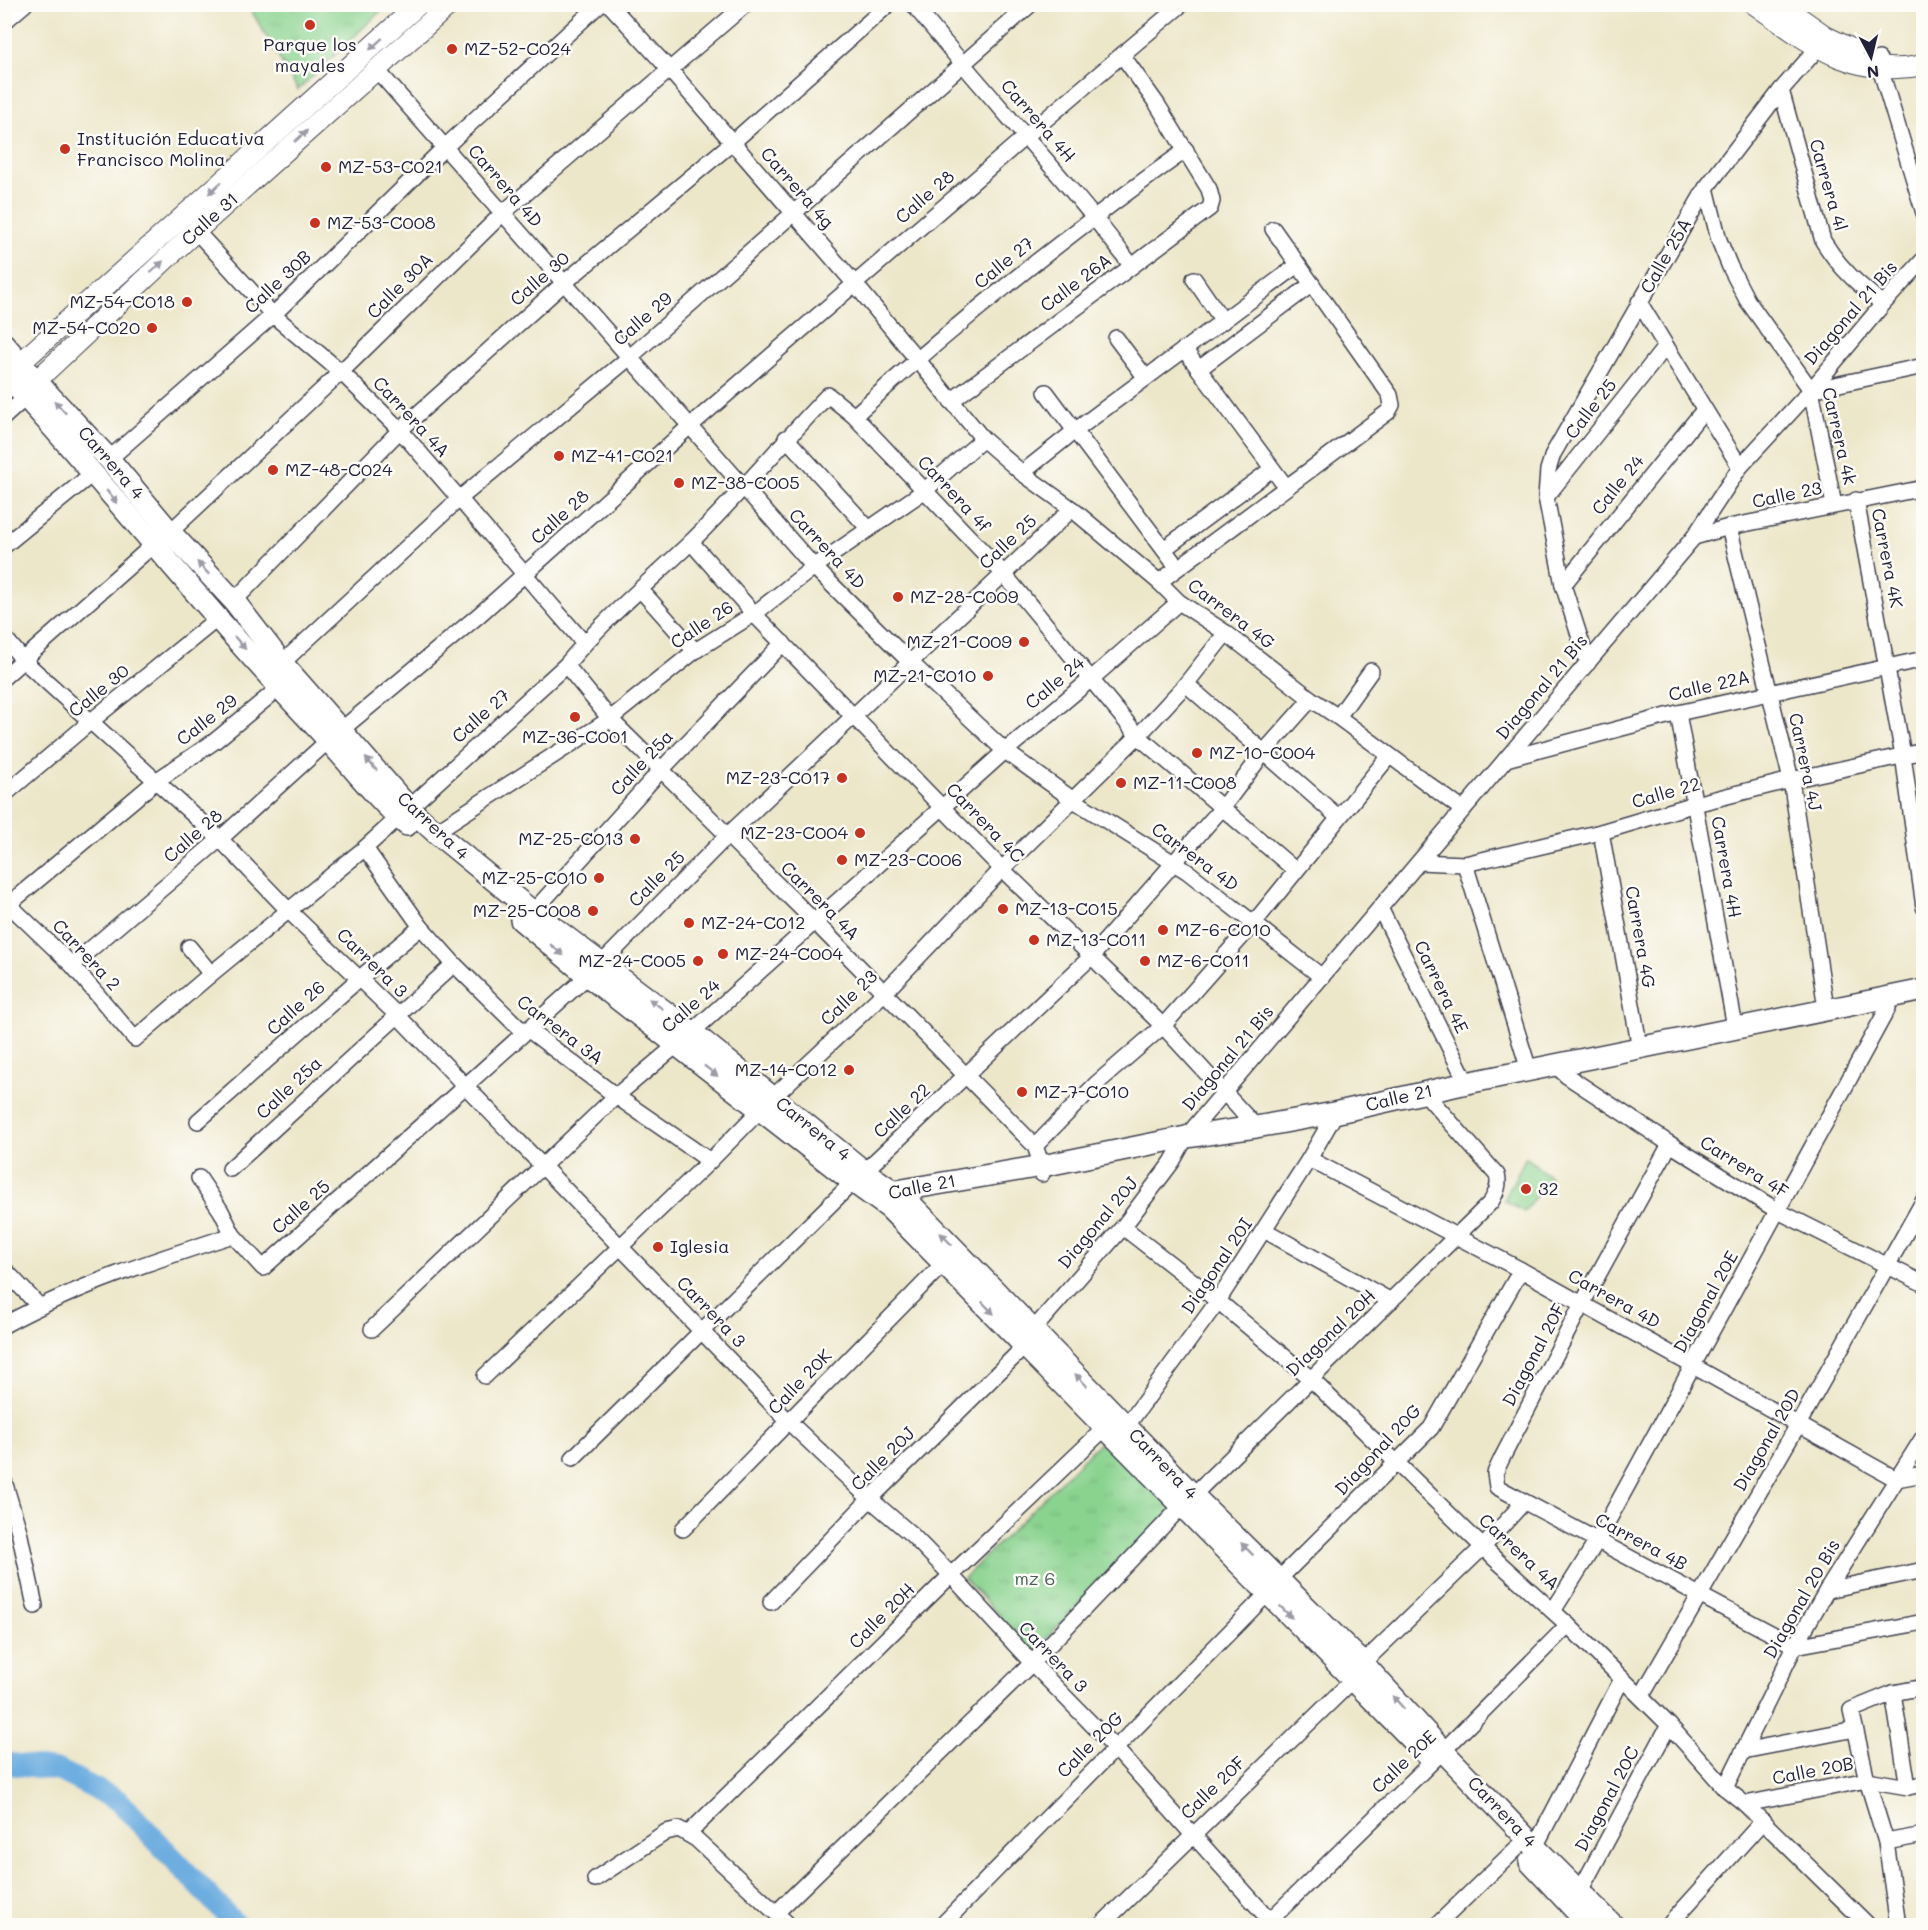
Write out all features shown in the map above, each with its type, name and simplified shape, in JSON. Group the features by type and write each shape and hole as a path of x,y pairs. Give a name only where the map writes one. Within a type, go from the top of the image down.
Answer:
{"main road":[{"name":"Carrera 4","path":"4,344 11,370 109,459 170,532 234,601 335,735 404,813 595,969 859,1177 891,1199 1187,1501 1358,1671 1526,1847 1590,1926"},
{"name":"Carrera 4","path":"31,389 92,474 153,545 279,688 335,735"},
{"name":"Carrera 4","path":"404,813 435,832 533,912 595,969"},
{"name":"Calle 21","path":"891,1199 1256,1127 1332,1117 1529,1070 1561,1071 1641,1048 1826,1008 1923,990"},
{"name":"Calle 21","path":"1184,1142 1431,1100 1561,1071 1923,1001"},
{"name":"Carrera 4","path":"891,1199 944,1263 1029,1338"},
{"name":"Carrera 4","path":"1526,1847 1580,1891 1614,1926"}],"street":[{"path":"4,22 25,4"},
{"name":"Calle 31","path":"11,370 419,4"},
{"name":"Calle 31","path":"5,416 196,231 450,4"},
{"name":"Calle 30B","path":"109,459 273,315 445,147 600,4"},
{"name":"Carrera 4g","path":"609,4 733,142 855,284 983,439"},
{"name":"Calle 30A","path":"170,532 341,372 503,213 746,4"},
{"name":"Calle 30","path":"234,601 400,430 564,283 733,142 889,4"},
{"name":"Carrera 4H","path":"913,4 962,65 1094,215 1131,265"},
{"name":"Calle 29","path":"282,663 459,499 630,357 1031,4"},
{"name":"Calle 28","path":"72,965 220,839 335,735 524,575 690,426 1182,4"},
{"path":"1754,4 1823,43 1850,49 1880,64 1922,64"},
{"path":"1780,4 1823,43"},
{"name":"Calle 25A","path":"1587,663 1563,585 1546,497 1553,454 1706,188 1781,90 1823,43"},
{"path":"1122,55 1186,150"},
{"path":"1880,64 1923,213"},
{"name":"Carrera 4D","path":"376,69 814,567 910,662 1005,751 1072,799 1174,863 1322,977"},
{"name":"Carrera 4l","path":"1781,90 1823,242 1835,261 1849,276 1883,304"},
{"name":"Calle 26A","path":"951,401 1210,208 1212,201 1209,189 1186,150"},
{"name":"Calle 27","path":"854,416 916,359 1094,215 1186,150"},
{"name":"Carrera 4k","path":"1706,188 1719,240 1747,300 1811,390 1834,505"},
{"path":"1159,582 1388,412 1392,401 1273,229"},
{"name":"Carrera 4A","path":"196,231 273,315 341,372 400,430 584,643"},
{"name":"Diagonal 21 Bis","path":"1184,1142 1694,537 1740,467 1811,390 1923,259"},
{"path":"1022,473 1298,264"},
{"path":"1194,279 1223,321"},
{"path":"1199,369 1312,284"},
{"path":"1639,302 1740,467"},
{"path":"1116,338 1146,378"},
{"name":"Calle 25","path":"1546,497 1666,346"},
{"path":"1184,349 1286,487"},
{"path":"1811,390 1923,366"},
{"path":"1046,392 1177,567"},
{"name":"Calle 27","path":"135,1039 365,848 566,665 584,643 691,542 828,395"},
{"name":"Carrera 4f","path":"828,395 854,416 1003,573 1138,736 1295,870"},
{"name":"Calle 24","path":"1563,585 1704,410"},
{"path":"786,438 869,529"},
{"name":"Carrera 4G","path":"983,439 1022,473 1072,509 1159,582 1179,602 1226,633 1311,699 1463,810"},
{"name":"Calle 26","path":"435,832 610,719 695,651 754,614 814,567 924,492 983,439"},
{"path":"1164,549 1272,469"},
{"path":"4,546 92,474"},
{"name":"Calle 23","path":"1694,537 1729,527 1923,488"},
{"name":"Carrera 4K","path":"1856,500 1903,755 1921,876 1923,907"},
{"name":"Calle 25","path":"233,1236 263,1268 595,969 727,836 1072,509"},
{"name":"Carrera 4J","path":"1729,527 1791,780 1826,1008"},
{"name":"Carrera 4C","path":"691,542 754,614 1002,869 1163,1026 1256,1127"},
{"path":"4,677 153,545"},
{"path":"640,589 695,651"},
{"name":"Calle 24","path":"372,1329 616,1096 685,1038 1005,751 1179,602"},
{"name":"Calle 30","path":"4,795 218,618"},
{"name":"Calle 23","path":"485,1377 710,1161 767,1103 884,993 1002,869 1138,736 1186,684 1226,633"},
{"name":"Carrera 3","path":"4,637 24,661 220,839 397,1015 789,1422 870,1499 912,1535 1115,1748 1270,1924"},
{"name":"Calle 25a","path":"533,912 661,770 783,643"},
{"name":"Calle 22A","path":"1506,759 1678,713 1923,659"},
{"name":"Carrera 4A","path":"566,665 610,719 815,922 1035,1146 1042,1170"},
{"path":"1338,717 1371,672"},
{"path":"1186,684 1338,817"},
{"name":"Calle 29","path":"7,902 156,782 215,741 279,688"},
{"name":"Calle 22","path":"573,1458 859,1177 1092,956 1222,808 1264,752 1311,699"},
{"name":"Carrera 4H","path":"1678,713 1735,1028"},
{"name":"Calle 22","path":"1419,862 1466,864 1601,832 1695,804 1791,780 1923,750"},
{"path":"1035,1146 1096,1084 1163,1026 1253,924 1389,756"},
{"name":"Carrera 4G","path":"1601,832 1641,1048"},
{"name":"Carrera 3A","path":"365,848 421,927 454,964 519,1028 529,1030 616,1096 710,1161"},
{"path":"1466,864 1529,1070"},
{"name":"Carrera 2","path":"7,902 72,965 135,1039"},
{"name":"Carrera 4E","path":"1380,908 1467,1083"},
{"name":"Calle 26","path":"198,1121 421,927"},
{"path":"189,948 211,974"},
{"name":"Calle 25a","path":"230,1168 454,964"},
{"name":"Diagonal 20E","path":"1553,1611 1597,1541 1888,1008"},
{"name":"Carrera 4F","path":"1561,1071 1670,1144 1778,1211 1923,1284"},
{"name":"Diagonal 20H","path":"1187,1501 1491,1202 1499,1182 1494,1171 1431,1100"},
{"name":"Diagonal 20I","path":"1116,1427 1218,1301 1309,1159 1332,1117"},
{"name":"Diagonal 20J","path":"1029,1338 1123,1227 1184,1142"},
{"name":"Diagonal 20F","path":"1502,1458 1582,1304 1670,1144"},
{"name":"Carrera 4D","path":"1309,1159 1521,1269 1896,1479"},
{"path":"4,1325 39,1306 174,1254 233,1236 221,1211 199,1178"},
{"name":"Diagonal 20D","path":"1641,1697 1799,1424 1923,1200"},
{"name":"Carrera 4A","path":"1123,1227 1311,1378 1483,1547 1568,1625 1669,1725 1725,1788 1763,1821 1869,1926"},
{"path":"1264,1230 1391,1301"},
{"name":"Calle 20K","path":"683,1528 944,1263"},
{"path":"4,1269 39,1306"},
{"name":"Diagonal 20G","path":"1273,1587 1431,1428 1521,1269"},
{"name":"Calle 20J","path":"771,1602 1029,1338"},
{"name":"Calle 20H","path":"688,1834 951,1575 1116,1427"},
{"name":"Diagonal 20 Bis","path":"1725,1788 1795,1646 1827,1590 1923,1436"},
{"name":"Carrera 4B","path":"1502,1458 1495,1473 1497,1487 1523,1503 1795,1646"},
{"path":"1896,1479 1923,1474"},
{"path":"4,1481 35,1606"},
{"path":"777,1912 1032,1663 1187,1501"},
{"path":"1358,1671 1483,1547 1523,1503"},
{"path":"1827,1590 1923,1570"},
{"name":"Calle 20G","path":"941,1926 1273,1587"},
{"path":"1795,1646 1923,1622"},
{"name":"Calle 20E","path":"1270,1924 1568,1625"},
{"name":"Calle 20F","path":"1100,1926 1358,1671"},
{"path":"1436,1926 1526,1847 1622,1679"},
{"path":"1899,1926 1886,1842 1851,1710 1893,1693 1923,1687"},
{"path":"1893,1693 1916,1785"},
{"name":"Diagonal 20C","path":"1580,1891 1669,1725"},
{"path":"1743,1751 1855,1729"},
{"name":"Calle 20B","path":"1745,1804 1868,1780 1916,1785"},
{"path":"1668,1926 1763,1821"},
{"path":"595,1879 666,1832 679,1829 688,1834 790,1926"},
{"path":"1886,1842 1923,1835"}],"green space":[{"path":"248,5 387,5 298,90"},
{"name":"32","path":"1526,1157 1550,1177 1524,1212 1504,1200"},
{"name":"mz 6","path":"1106,1436 1174,1508 1033,1652 964,1578"}],"waterway":[{"path":"4,1763 60,1771 119,1801 237,1926"}],"place":[{"name":"Parque los mayales","path":"310,25"},
{"name":"MZ-52-C024","path":"452,49"},
{"name":"Institución Educativa Francisco Molina","path":"65,149"},
{"name":"MZ-53-C021","path":"326,167"},
{"name":"MZ-53-C008","path":"315,223"},
{"name":"MZ-54-C018","path":"187,302"},
{"name":"MZ-54-C020","path":"152,328"},
{"name":"MZ-41-C021","path":"559,456"},
{"name":"MZ-48-C024","path":"273,470"},
{"name":"MZ-38-C005","path":"679,483"},
{"name":"MZ-28-C009","path":"898,597"},
{"name":"MZ-21-C009","path":"1024,642"},
{"name":"MZ-21-C010","path":"988,676"},
{"name":"MZ-36-C001","path":"575,717"},
{"name":"MZ-10-C004","path":"1197,753"},
{"name":"MZ-23-C017","path":"842,778"},
{"name":"MZ-11-C008","path":"1121,783"},
{"name":"MZ-23-C004","path":"860,833"},
{"name":"MZ-25-C013","path":"635,839"},
{"name":"MZ-23-C006","path":"842,860"},
{"name":"MZ-25-C010","path":"599,878"},
{"name":"MZ-13-C015","path":"1003,909"},
{"name":"MZ-25-C008","path":"593,911"},
{"name":"MZ-24-C012","path":"689,923"},
{"name":"MZ-6-C010","path":"1163,930"},
{"name":"MZ-13-C011","path":"1034,940"},
{"name":"MZ-24-C004","path":"723,954"},
{"name":"MZ-24-C005","path":"698,961"},
{"name":"MZ-6-C011","path":"1145,961"},
{"name":"MZ-14-C012","path":"849,1070"},
{"name":"MZ-7-C010","path":"1022,1092"},
{"name":"32","path":"1526,1189"},
{"name":"Iglesia","path":"658,1247"}]}
